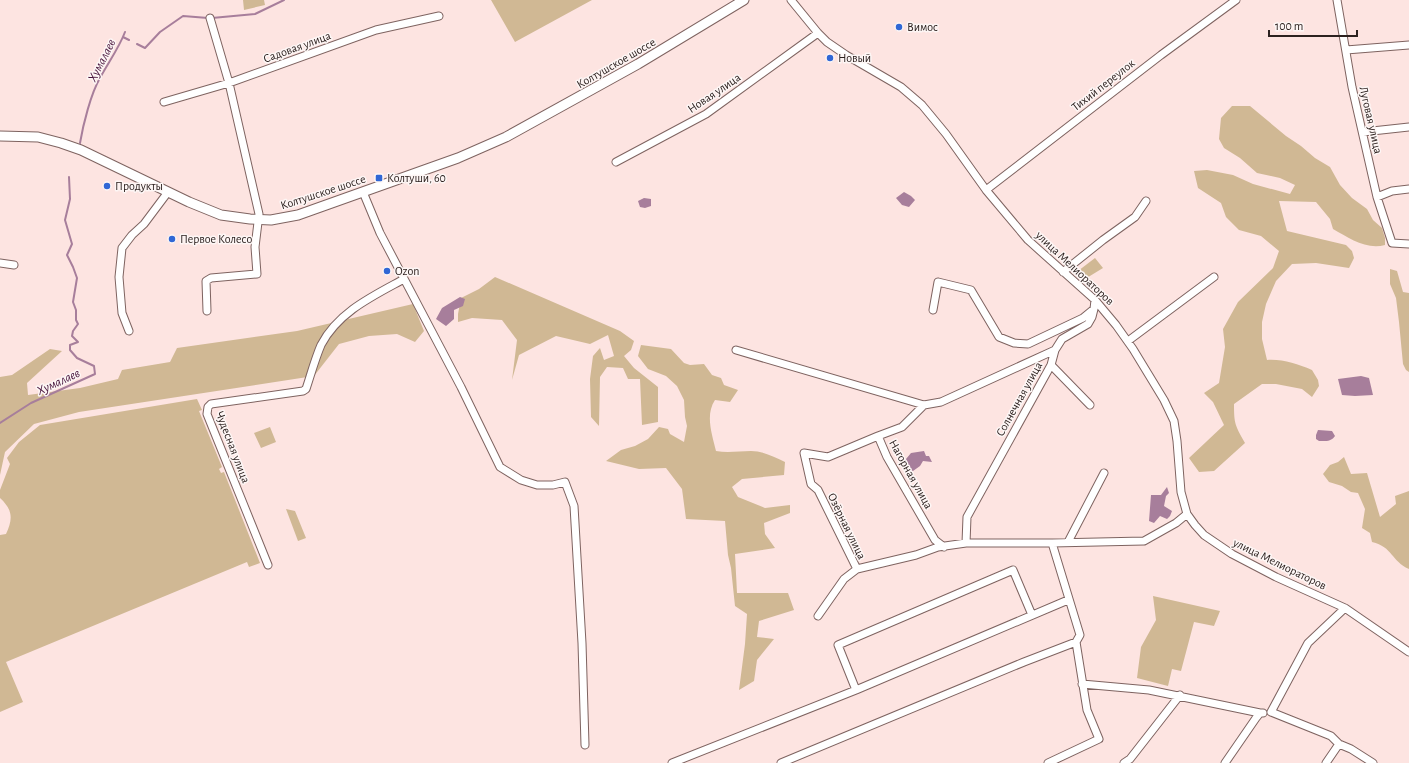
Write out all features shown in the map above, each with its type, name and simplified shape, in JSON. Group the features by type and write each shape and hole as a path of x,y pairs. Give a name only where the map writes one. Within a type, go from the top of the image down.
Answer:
{"main road":[{"name":"Колтушское шоссе","path":"0,136 38,137 81,150 168,192 221,215 258,220 292,217 458,158 506,137 638,64 744,0"}],"street":[{"name":"улица Мелиораторов","path":"791,0 827,42 912,95 946,134 986,190 1028,240 1095,300 1106,312 1128,341 1164,400 1174,421 1181,492 1187,514 1204,535 1232,554 1276,577 1345,608 1409,652"},
{"name":"Тихий переулок","path":"986,190 1161,54 1236,0"},
{"name":"Луговая улица","path":"1337,0 1352,87 1377,197 1392,243 1409,244"},
{"name":"Садовая улица","path":"164,102 229,83 376,30 439,16"},
{"path":"207,311 206,281 211,278 257,274 255,247 259,214 229,83 210,18"},
{"name":"Новая улица","path":"616,162 706,114 818,33"},
{"path":"1346,50 1409,45"},
{"path":"1363,132 1409,127"},
{"path":"1377,197 1392,191 1409,189"},
{"path":"129,331 122,313 119,277 122,248 132,235 144,224 168,192"},
{"path":"363,192 380,233 462,387 500,467 521,480 537,485 553,485 565,482 574,506 582,642 585,745"},
{"path":"1063,272 1135,217 1146,201"},
{"path":"0,263 14,265"},
{"path":"1128,341 1214,277"},
{"name":"Чудесная улица","path":"268,566 207,414 208,407 211,404 303,391 306,389 321,346 339,321 352,309 404,279"},
{"path":"933,310 938,282 971,290 999,338 1014,343 1028,344 1083,318 1094,309"},
{"path":"1055,350 1062,339 1088,324 1092,317 1095,300"},
{"path":"736,350 924,405"},
{"name":"Солнечная улица","path":"966,543 967,517 1051,365 1055,350"},
{"name":"Солнечная улица","path":"924,405 940,402 1055,350"},
{"path":"1051,365 1090,405"},
{"name":"Нагорная улица","path":"924,405 902,427 878,436 887,457 935,540 944,546"},
{"name":"Озёрная улица","path":"878,436 828,457 804,453 811,484 818,490 857,570 944,546 966,543 1144,541 1176,523 1187,514"},
{"path":"1068,542 1104,473"},
{"path":"781,763 1024,662 1076,642 1080,636 1052,543"},
{"path":"818,616 844,579 857,570"},
{"path":"856,690 838,645 1013,570 1032,615"},
{"path":"672,763 856,690 1068,600"},
{"path":"1271,712 1308,643 1345,608"},
{"path":"1048,763 1099,739 1087,710 1076,642"},
{"path":"1082,684 1149,690 1180,695 1241,710 1260,713 1271,712 1331,736 1339,744 1351,749 1373,763"},
{"path":"1124,763 1130,759 1180,695"},
{"path":"1226,763 1260,713"},
{"path":"1326,763 1339,744"}],"shaded area":[{"path":"243,0 264,0 265,5 244,10"},
{"path":"491,0 592,0 515,42"},
{"path":"1232,106 1250,106 1286,136 1315,158 1330,167 1340,185 1352,198 1367,209 1373,220 1382,228 1385,238 1385,245 1364,245 1333,229 1330,219 1316,202 1279,201 1287,231 1346,245 1352,251 1354,258 1349,268 1316,263 1292,264 1276,281 1266,304 1262,322 1262,339 1267,360 1290,362 1312,370 1318,380 1319,386 1312,397 1302,389 1276,384 1262,384 1234,404 1236,424 1245,443 1214,471 1199,472 1189,458 1224,425 1213,402 1204,393 1219,383 1225,347 1223,329 1238,302 1273,268 1279,251 1261,236 1239,230 1226,217 1221,203 1198,188 1194,171 1207,170 1233,175 1253,184 1290,194 1295,185 1280,178 1257,173 1240,158 1224,148 1219,139 1221,118"},
{"path":"904,192 915,200 909,207 902,205 896,198"},
{"path":"644,198 651,199 651,206 645,208 640,207 638,201"},
{"path":"1095,258 1103,268 1085,279 1078,271"},
{"path":"1390,269 1397,271 1403,292 1409,293 1409,372 1403,364 1396,298 1390,284"},
{"path":"495,277 620,331 634,341 631,350 624,356 634,368 658,387 658,422 642,425 640,379 628,379 623,368 607,367 600,377 599,426 591,417 590,379 593,356 600,348 604,360 614,356 608,335 590,344 556,336 519,355 512,380 517,340 502,320 472,318 458,322 461,298 479,289"},
{"path":"460,297 465,299 463,306 454,310 454,319 446,326 436,319 442,308"},
{"path":"413,304 424,331 415,342 397,334 369,336 339,344 314,376 79,412 34,424 5,452 0,475 0,377 12,375 50,349 62,351 27,383 28,395 80,388 118,379 122,370 170,362 177,348 297,331"},
{"path":"641,345 671,349 684,363 690,365 704,364 712,375 721,378 724,385 738,390 730,402 715,400 712,406 710,412 710,425 716,451 755,451 785,462 784,475 742,479 732,487 738,497 765,508 790,505 790,513 764,523 765,534 775,548 735,554 737,593 788,593 794,610 759,621 757,637 774,639 757,660 754,681 739,690 747,614 735,606 725,521 686,519 682,489 666,468 639,469 606,461 621,450 635,446 648,439 659,427 668,429 670,434 684,442 687,426 684,400 677,386 666,376 648,369 638,356"},
{"path":"1361,376 1369,378 1373,395 1342,395 1338,379"},
{"path":"197,399 202,410 199,411 222,467 219,469 221,473 224,472 260,563 249,567 247,562 6,662 23,702 0,712 0,535 6,534 11,519 7,507 0,498 0,490 10,464 7,458 19,442 40,425"},
{"path":"270,427 276,442 261,448 254,433"},
{"path":"1318,430 1332,431 1335,436 1330,440 1319,441 1316,439"},
{"path":"924,451 926,456 929,456 932,462 923,461 920,466 913,471 907,468 906,459 911,453"},
{"path":"1344,457 1351,474 1367,473 1380,517 1396,504 1395,496 1409,491 1409,569 1403,566 1384,547 1372,542 1370,533 1362,528 1365,509 1358,493 1351,492 1342,486 1329,482 1323,474 1330,465 1338,462"},
{"path":"1167,487 1169,493 1166,496 1164,506 1172,511 1170,516 1167,519 1160,516 1154,523 1149,521 1151,495 1161,495"},
{"path":"286,509 295,511 306,538 298,541"},
{"path":"1153,596 1220,611 1214,626 1194,622 1181,671 1172,669 1168,686 1137,678 1141,647 1156,620"}],"waterway":[{"path":"212,18 255,14 284,0"},
{"path":"137,44 145,48 160,32 183,16 208,18"},
{"name":"Хумалаев","path":"80,143 85,118 97,84 120,44 125,32"},
{"name":"Хумалаев","path":"123,37 129,40"},
{"name":"Хумалаев","path":"0,423 31,403 95,374 94,366 77,358 70,350 70,345 78,342 72,336 73,331 78,324 73,302 77,278 67,255 72,244 65,220 70,199 69,177"}],"place":[{"name":"Вимос","path":"899,27"},
{"name":"Новый","path":"830,58"},
{"name":"Колтуши, 60","path":"379,178"},
{"name":"Продукты","path":"107,186"},
{"name":"Первое Колесо","path":"172,239"},
{"name":"Ozon","path":"387,271"}]}
